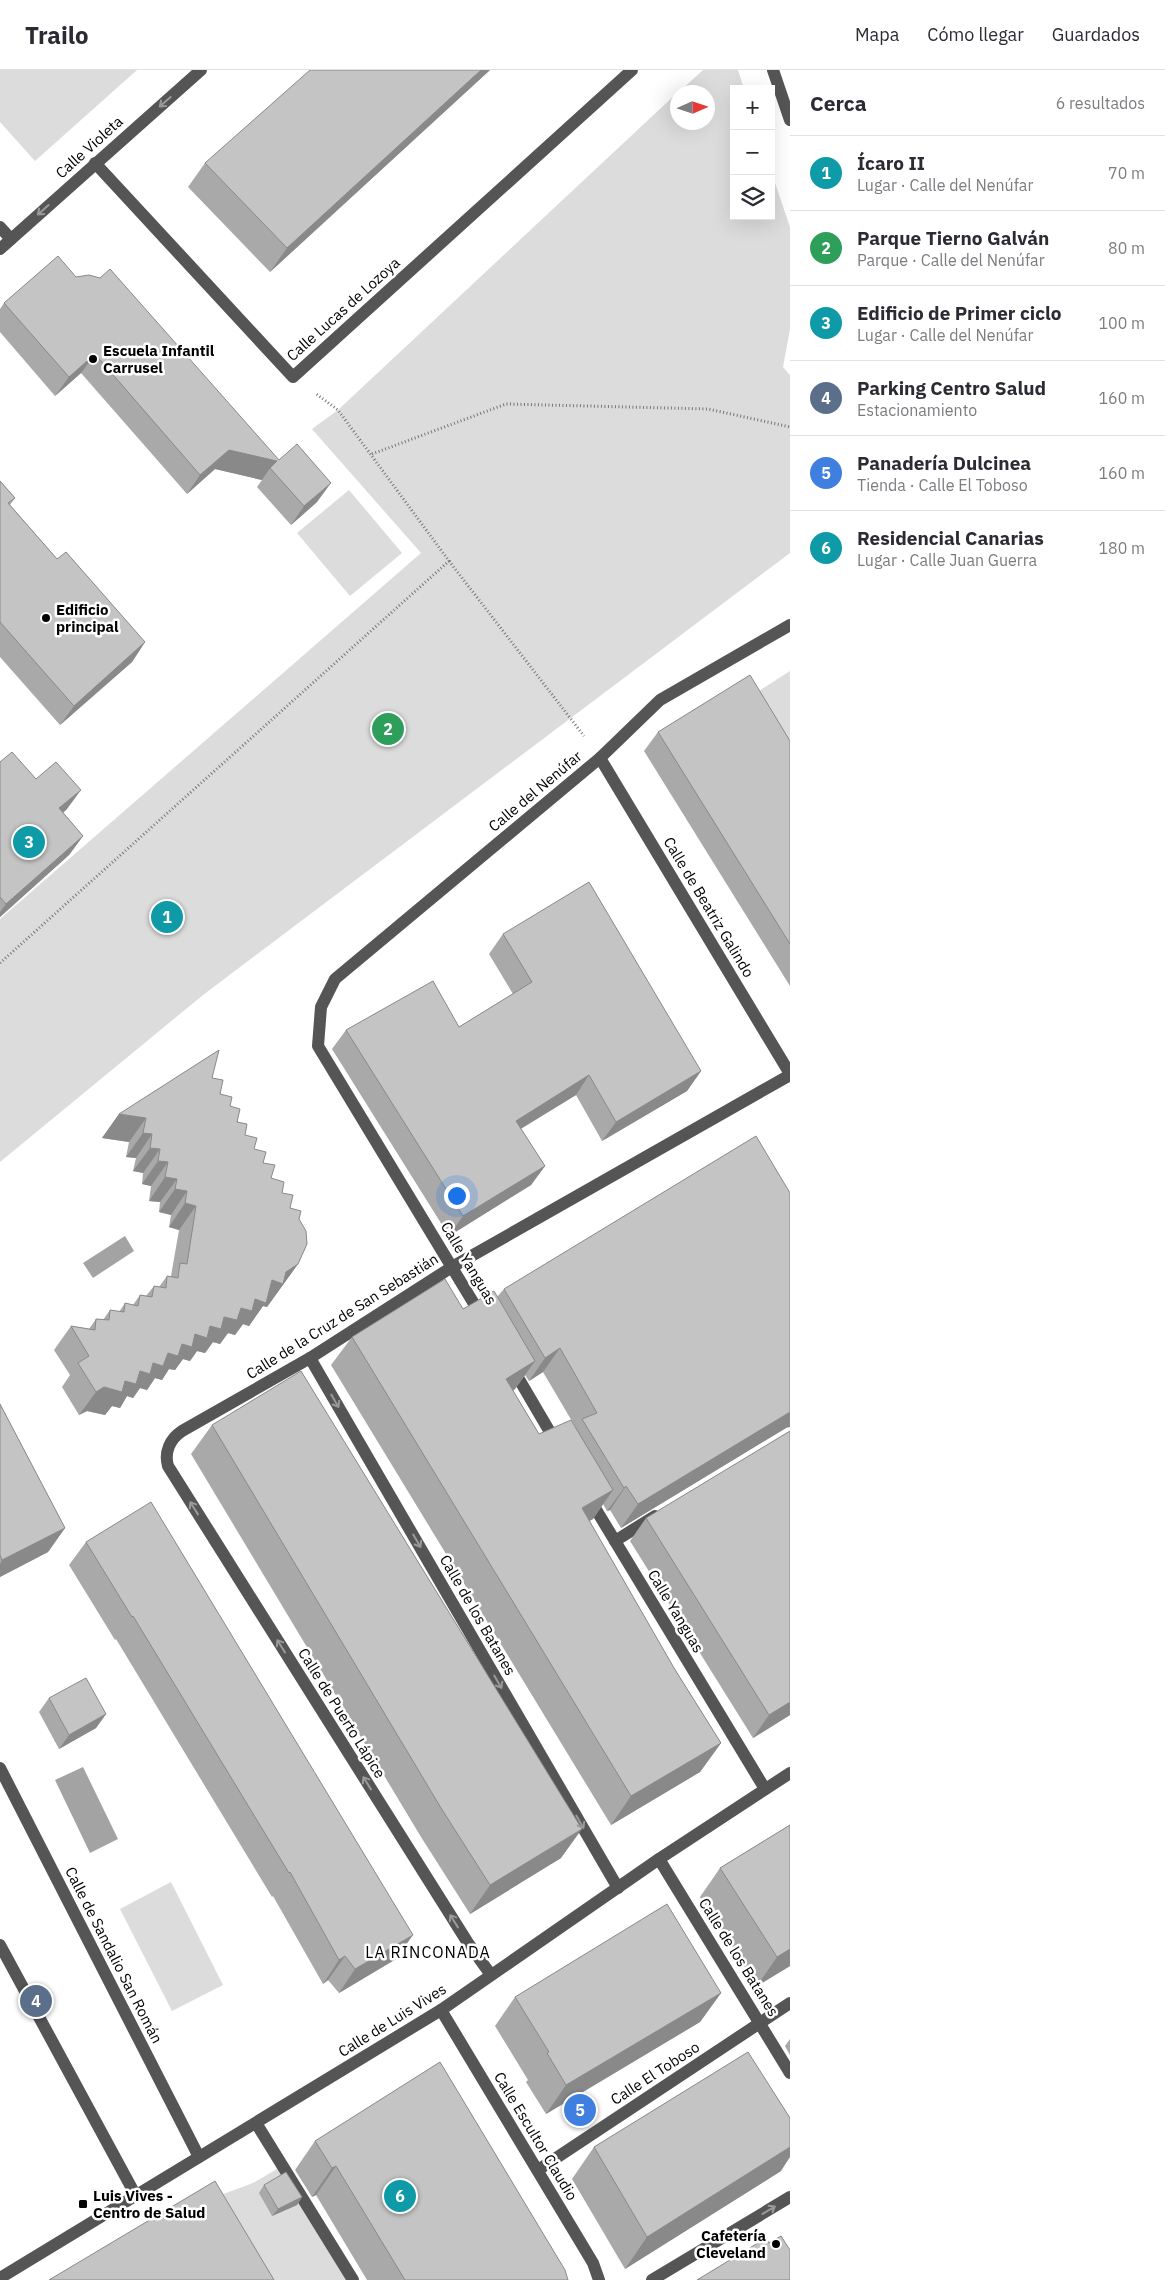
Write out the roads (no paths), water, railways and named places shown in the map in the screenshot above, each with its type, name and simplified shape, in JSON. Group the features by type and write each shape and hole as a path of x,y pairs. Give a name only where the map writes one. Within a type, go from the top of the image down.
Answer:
{"street":[{"name":"Calle Violeta","path":"0,249 201,70"},
{"name":"Calle Lucas de Lozoya","path":"96,163 293,377 632,70"},
{"path":"773,70 790,120"},
{"path":"0,227 11,239"},
{"name":"Calle del Nenúfar","path":"321,1007 335,979 600,758 660,700 790,625"},
{"name":"Calle de Beatriz Galindo","path":"600,758 790,1074"},
{"name":"Calle Yanguas","path":"321,1007 318,1046 488,1327"},
{"name":"Calle de la Cruz de San Sebastián","path":"168,1466 165,1458 175,1435 310,1358 452,1267 790,1074"},
{"name":"Calle de los Batanes","path":"310,1358 618,1888"},
{"path":"508,1361 564,1455"},
{"name":"Calle de Puerto Lápice","path":"168,1466 462,1934 491,1975"},
{"name":"Calle Yanguas","path":"584,1489 765,1789"},
{"path":"615,1541 665,1511"},
{"name":"Calle de Sandalio San Román","path":"0,1768 199,2157"},
{"name":"Calle de Luis Vives","path":"0,2278 441,2010 659,1859 790,1773"},
{"name":"Calle de los Batanes","path":"659,1859 790,2073"},
{"path":"0,1945 136,2196"},
{"name":"Calle El Toboso","path":"538,2170 790,2003"},
{"name":"Calle Escultor Claudio","path":"441,2010 593,2263 599,2280"},
{"path":"256,2123 353,2280"},
{"path":"652,2280 790,2197"}],"place":[{"name":"Escuela Infantil Carrusel","path":"93,359"},
{"name":"Edificio principal","path":"46,618"},
{"name":"Parque Tierno Galván","path":"388,729"},
{"name":"Edificio de Primer ciclo","path":"29,842"},
{"name":"Ícaro II","path":"167,917"},
{"name":"Parking Centro Salud","path":"36,2001"},
{"name":"Panadería Dulcinea","path":"580,2110"},
{"name":"Residencial Canarias","path":"400,2196"},
{"name":"Luis Vives - Centro de Salud","path":"83,2204"},
{"name":"Cafetería Cleveland","path":"776,2244"}],"district":[{"name":"LA RINCONADA","path":"428,1952"}]}
